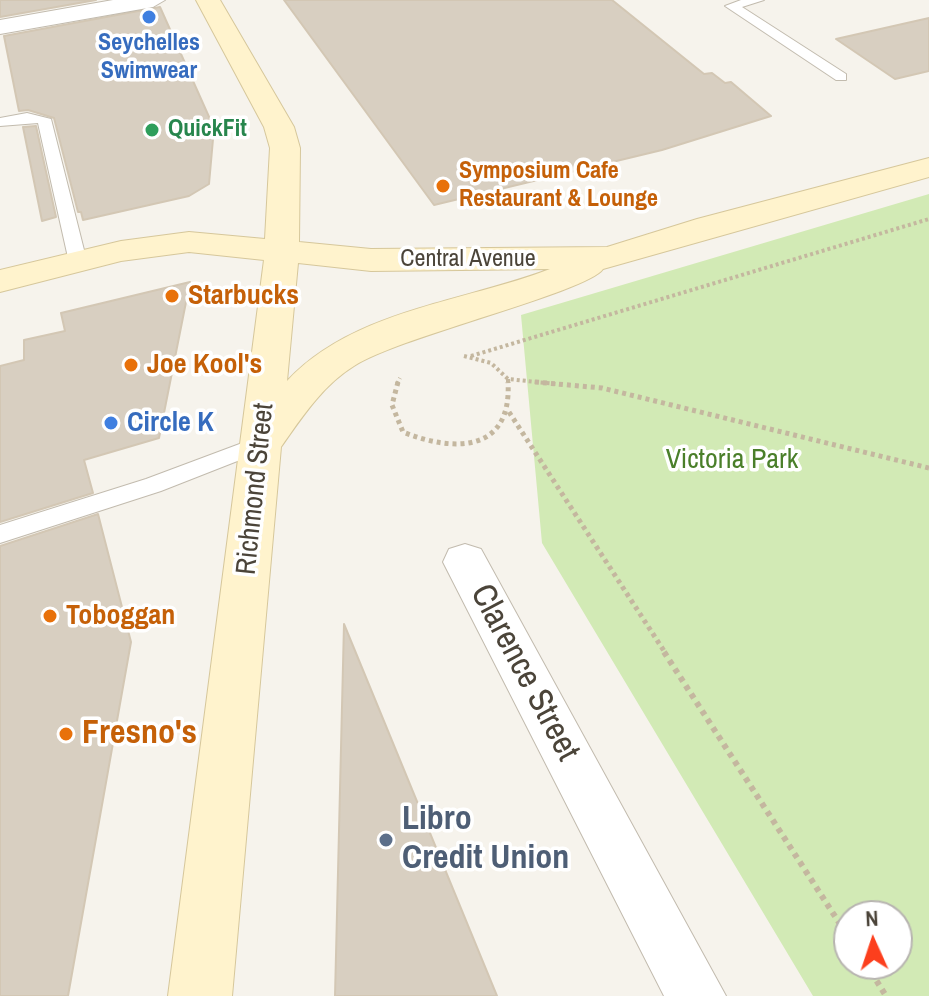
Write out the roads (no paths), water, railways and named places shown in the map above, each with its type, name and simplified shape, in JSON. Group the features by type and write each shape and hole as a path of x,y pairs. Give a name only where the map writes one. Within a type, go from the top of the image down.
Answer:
{"street":[{"path":"0,27 153,0"},
{"name":"Richmond Street","path":"200,996 282,251 285,148 279,127 208,0"},
{"name":"Central Avenue","path":"0,281 121,251 189,242 433,262 610,258 709,226 929,167"},
{"path":"261,444 297,396 342,355 420,324 540,287 610,258"},
{"name":"Clarence Street","path":"465,562 696,996"}],"lane":[{"path":"758,0 731,6 841,77"},
{"path":"0,122 27,117 44,119 78,262"},
{"path":"0,534 166,481 261,444"}],"place":[{"name":"Seychelles Swimwear","path":"149,17"},
{"name":"QuickFit","path":"152,130"},
{"name":"Symposium Cafe Restaurant & Lounge","path":"443,186"},
{"name":"Starbucks","path":"172,296"},
{"name":"Joe Kool's","path":"131,365"},
{"name":"Circle K","path":"111,423"},
{"name":"Toboggan","path":"50,616"},
{"name":"Fresno's","path":"66,734"},
{"name":"Libro Credit Union","path":"386,840"}],"park label":[{"name":"Victoria Park","path":"732,460"}]}
